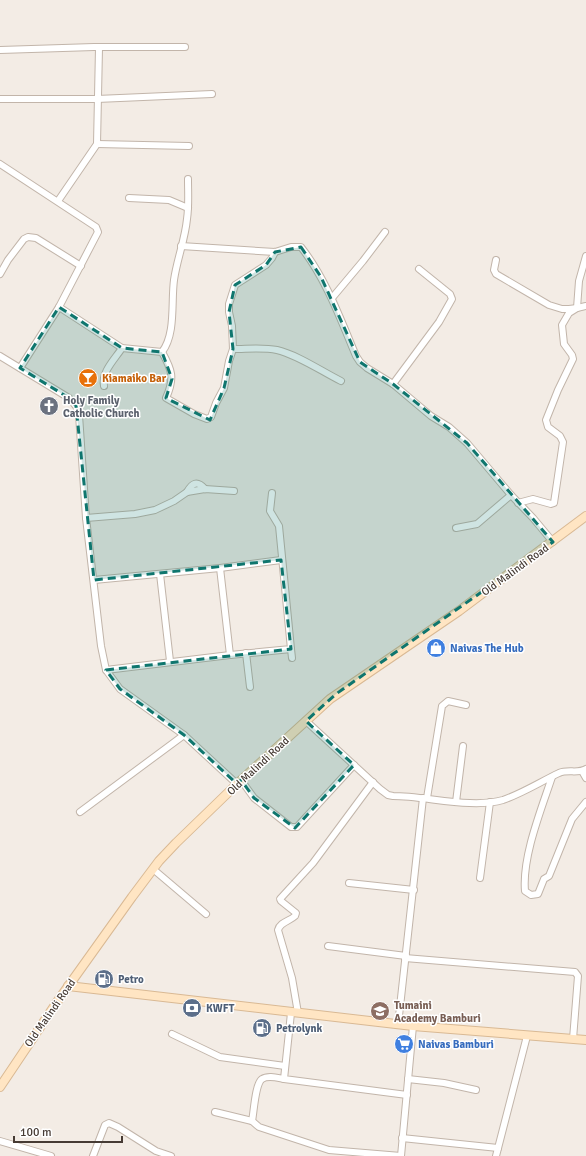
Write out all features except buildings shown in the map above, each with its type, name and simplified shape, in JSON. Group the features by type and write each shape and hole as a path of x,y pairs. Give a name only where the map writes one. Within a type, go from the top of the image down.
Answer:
{"main road":[{"name":"Old Malindi Road","path":"0,1087 68,986 167,852 239,782 336,694 459,611 586,516"},
{"path":"68,986 398,1025 586,1040"}],"street":[{"path":"0,50 185,47"},
{"path":"58,201 97,144 99,48"},
{"path":"0,99 97,99 212,94"},
{"path":"97,144 189,146"},
{"path":"0,164 58,201 98,229 98,234 59,307 20,368"},
{"path":"162,352 169,338 174,280 187,219 188,179"},
{"path":"129,198 169,200 188,208"},
{"path":"332,298 385,232"},
{"path":"0,274 8,260 24,239 28,237 36,238 81,266"},
{"path":"182,246 275,252 291,247 301,247 316,268 332,298 353,349 360,362 393,384 431,416 449,427 468,443 511,495 553,542"},
{"path":"162,352 168,363 172,379 171,387 166,398 194,414 208,419 211,416 224,388 233,349 229,304 235,285 266,265 275,252"},
{"path":"577,308 579,281 586,256"},
{"path":"496,260 495,272 511,284 549,305 562,309 586,306"},
{"path":"393,384 439,322 452,300 450,294 419,269"},
{"path":"59,307 122,348 162,352"},
{"path":"518,503 533,499 551,504 554,503 563,442 560,436 548,427 546,420 573,359 572,354 564,344 562,326 569,313 577,308"},
{"path":"104,386 104,375 122,348"},
{"path":"233,349 277,350 341,381"},
{"path":"0,356 69,398 76,406 80,420 86,518 101,646 106,670 120,689 184,735 239,782 254,798 291,827 297,827 354,765"},
{"path":"86,518 136,514 155,510 188,492 205,489 234,491"},
{"path":"272,493 270,511 279,526 281,560 292,658"},
{"path":"456,528 477,524 511,495"},
{"path":"94,580 220,568 281,560"},
{"path":"220,568 230,655"},
{"path":"160,574 170,662"},
{"path":"106,670 291,649"},
{"path":"246,653 250,687"},
{"path":"398,1025 425,798 442,706 448,701 466,705"},
{"path":"306,721 388,795 456,802 490,802 503,800 568,771 584,770 586,778"},
{"path":"80,812 184,735"},
{"path":"456,802 462,746"},
{"path":"552,777 540,811 528,860 525,886 526,891 531,895 538,894 544,879 549,876 572,819 586,802"},
{"path":"284,1079 295,1013 292,978 278,930 280,925 292,919 296,913 280,901 280,899 313,863 373,782"},
{"path":"480,878 490,802"},
{"path":"153,869 206,914"},
{"path":"349,883 414,890"},
{"path":"328,946 406,957 575,972 578,976 572,1039"},
{"path":"215,1112 252,1121 259,1127 312,1145 328,1153 400,1156 413,1026"},
{"path":"172,1034 220,1057 285,1066"},
{"path":"496,1156 527,1036"},
{"path":"252,1121 258,1083 263,1078 268,1077 407,1095"},
{"path":"408,1079 444,1083 476,1090"},
{"path":"93,1156 106,1125 109,1123 156,1151 171,1156"},
{"path":"402,1138 498,1148"},
{"path":"0,1141 51,1156"}],"highlighted area":[{"path":"301,247 321,277 360,362 393,384 467,443 553,542 336,694 306,721 354,765 295,828 254,798 241,780 237,784 184,735 120,689 106,670 291,649 281,560 94,580 76,406 69,398 20,368 59,307 122,348 162,352 172,379 166,398 210,420 224,388 233,349 229,312 235,285 266,265 275,252"}],"place":[{"name":"Kiamaiko Bar","path":"88,378"},
{"name":"Holy Family Catholic Church","path":"49,406"},
{"name":"Naivas The Hub","path":"436,648"},
{"name":"Petro","path":"104,979"},
{"name":"KWFT","path":"192,1008"},
{"name":"Tumaini Academy Bamburi","path":"380,1011"},
{"name":"Petrolynk","path":"262,1028"},
{"name":"Naivas Bamburi","path":"404,1044"}]}
